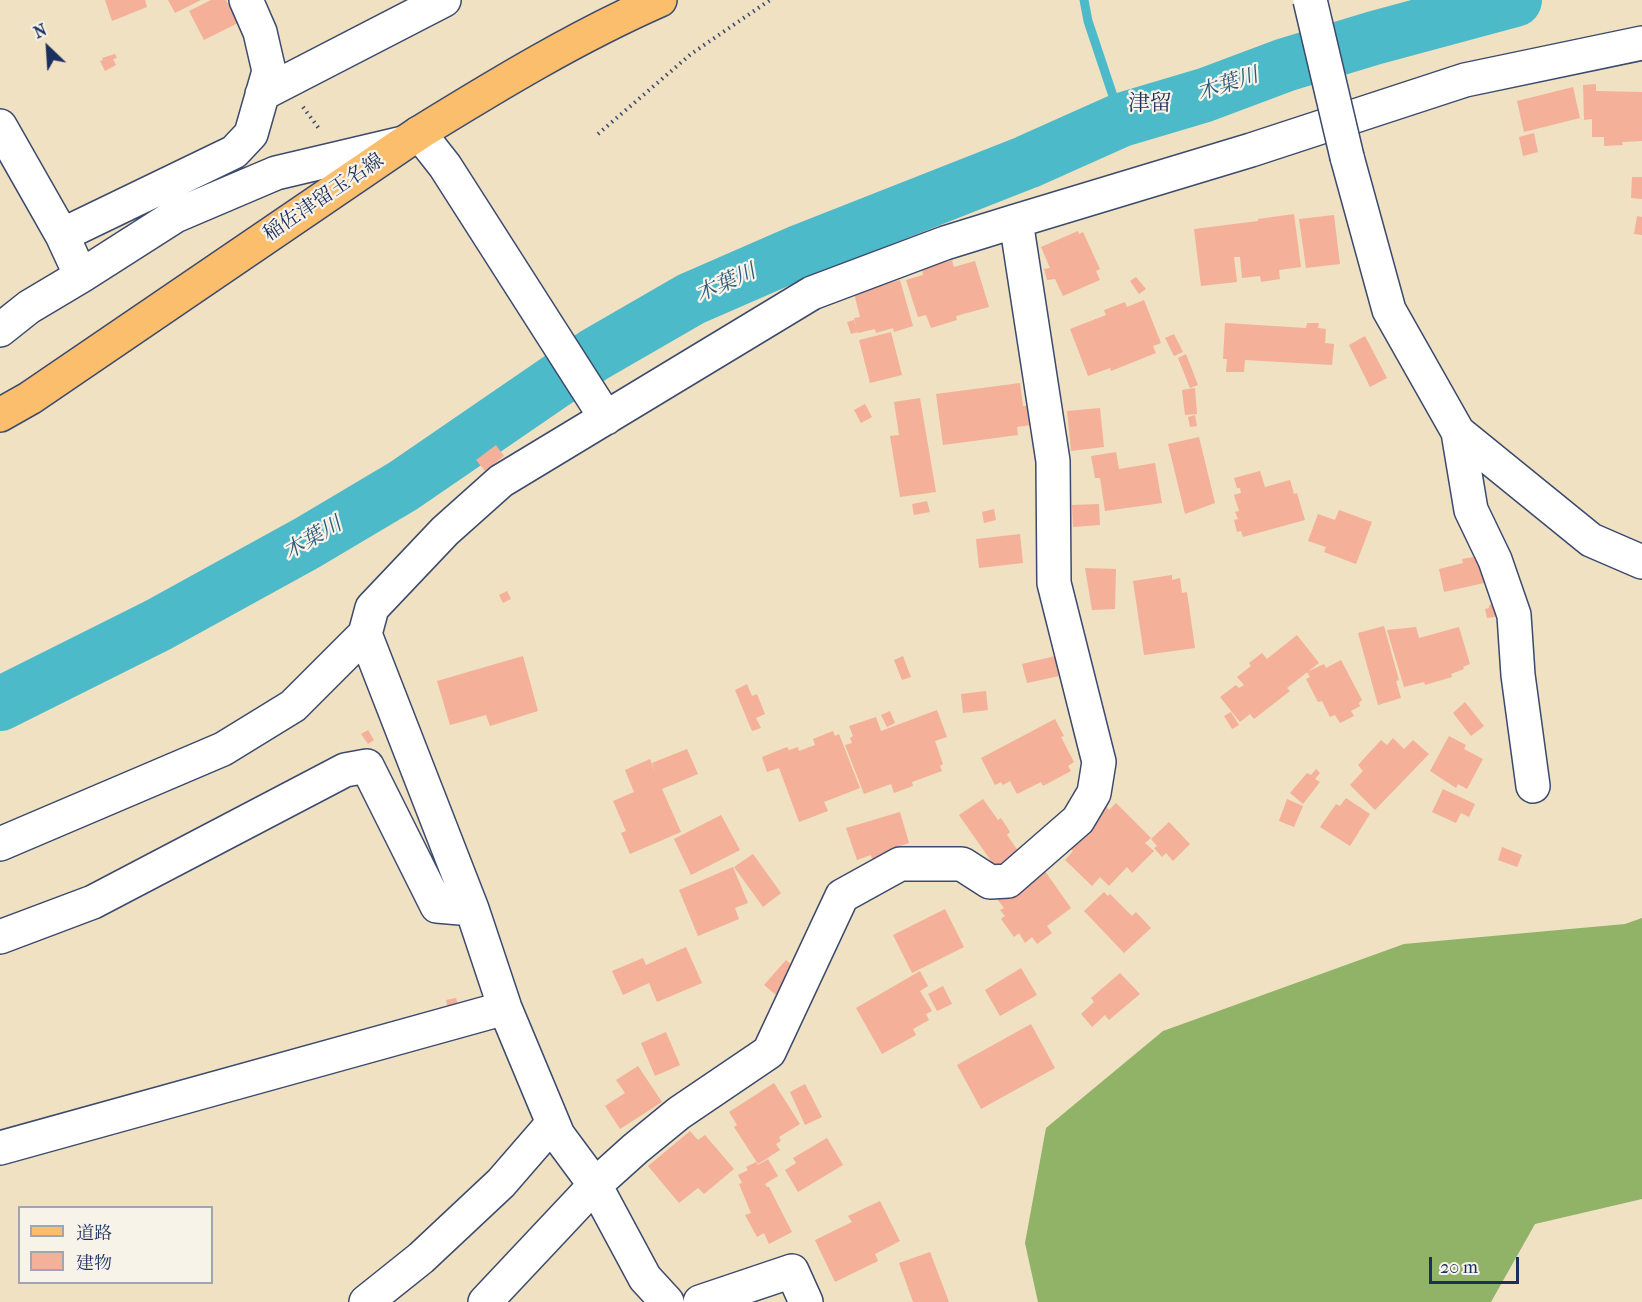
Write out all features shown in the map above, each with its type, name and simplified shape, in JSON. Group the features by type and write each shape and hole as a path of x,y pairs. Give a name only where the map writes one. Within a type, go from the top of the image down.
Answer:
{"main road":[{"name":"稲佐津留玉名線","path":"0,415 30,398 412,138 625,10 660,0"}],"street":[{"path":"246,0 260,32 274,88"},
{"path":"62,235 234,152 251,134 274,88 444,0"},
{"path":"1310,0 1347,157 1389,310 1458,432 1471,510 1495,560 1514,615 1518,675 1533,786"},
{"path":"0,844 223,749 293,706 365,634 372,608 445,531 501,481 601,410 812,293 945,243 1251,150 1465,80 1642,43"},
{"path":"0,126 62,235 81,276"},
{"path":"0,330 29,307 175,216 276,173 412,138 445,166 601,410"},
{"path":"485,1302 595,1185 679,1113 769,1052 842,896 900,864 962,864 990,882 1008,881 1078,820 1094,793 1099,762 1054,583 1053,461 1016,221"},
{"path":"1458,432 1592,540 1642,562"},
{"path":"365,634 472,909 505,1008 558,1135 595,1185 645,1278 667,1302"},
{"path":"0,937 93,902 345,770 367,766 437,906 472,909"},
{"path":"0,1148 505,1008"},
{"path":"366,1302 422,1258 501,1183 553,1123"},
{"path":"700,1302 792,1271 806,1302"}],"path":[{"path":"598,134 691,54 770,0"},
{"path":"274,88 340,158"}],"green space":[{"path":"1642,918 1642,1199 1535,1224 1491,1302 1038,1302 1025,1243 1046,1128 1163,1031 1404,944 1625,924"}],"building":[{"path":"105,0 145,0 147,7 112,21"},
{"path":"168,0 201,0 175,13"},
{"path":"211,0 226,0 238,23 204,40 189,11"},
{"path":"115,54 117,58 113,59 116,65 105,71 100,61 103,60 102,58"},
{"path":"1596,84 1596,91 1642,92 1642,141 1604,146 1604,137 1592,137 1592,119 1584,120 1583,85"},
{"path":"1573,87 1580,118 1524,132 1517,101"},
{"path":"1534,133 1538,152 1523,156 1519,137"},
{"path":"1632,177 1642,177 1642,199 1631,198"},
{"path":"1294,214 1301,267 1279,270 1280,279 1261,282 1260,276 1242,278 1240,257 1234,257 1237,282 1201,286 1194,229"},
{"path":"1334,215 1340,264 1306,268 1299,219"},
{"path":"1637,216 1642,217 1642,235 1634,234"},
{"path":"1078,231 1079,234 1083,232 1100,269 1096,271 1100,280 1063,296 1055,279 1047,280 1044,269 1050,268 1041,247"},
{"path":"952,260 954,267 975,261 989,307 956,316 957,320 931,328 926,315 918,317 906,280 923,275 922,269"},
{"path":"1136,277 1146,289 1139,294 1130,281"},
{"path":"900,280 913,326 894,332 893,328 876,333 875,329 858,333 854,318 860,317 854,293"},
{"path":"1144,300 1161,343 1153,346 1156,353 1111,371 1110,368 1088,376 1070,329 1106,315 1104,310 1125,302 1127,307"},
{"path":"854,320 858,332 851,334 847,322"},
{"path":"1225,323 1306,328 1307,323 1319,323 1318,328 1326,329 1325,343 1334,344 1332,365 1245,360 1244,372 1226,372 1227,359 1223,359"},
{"path":"891,332 902,375 870,383 859,340"},
{"path":"1174,334 1183,352 1174,356 1165,338"},
{"path":"1365,336 1387,378 1370,387 1349,345"},
{"path":"1186,354 1198,385 1190,388 1178,358"},
{"path":"1020,383 1023,406 1029,406 1031,425 1017,427 1018,435 943,445 936,394"},
{"path":"1195,388 1197,414 1185,415 1182,390"},
{"path":"920,398 936,492 900,497 890,436 899,435 894,402"},
{"path":"865,404 872,417 861,423 854,410"},
{"path":"1100,408 1104,447 1071,451 1067,411"},
{"path":"1195,415 1197,426 1190,427 1188,417"},
{"path":"1199,437 1215,503 1185,514 1168,444"},
{"path":"496,445 504,456 485,471 476,460"},
{"path":"1116,452 1119,469 1155,463 1162,503 1105,511 1100,478 1095,478 1091,456"},
{"path":"1260,471 1265,487 1290,480 1294,494 1297,493 1305,520 1243,537 1241,531 1237,532 1234,520 1238,519 1235,512 1239,511 1234,495 1241,493 1234,478"},
{"path":"927,501 930,512 914,515 912,504"},
{"path":"1099,504 1100,525 1073,527 1072,505"},
{"path":"994,509 996,520 984,523 982,512"},
{"path":"1339,510 1372,522 1356,564 1324,552 1326,547 1308,541 1318,514 1335,520"},
{"path":"1020,534 1023,563 979,568 976,539"},
{"path":"1474,557 1475,560 1479,559 1484,583 1444,592 1439,569 1463,563 1462,559"},
{"path":"1085,568 1116,569 1115,609 1092,610"},
{"path":"1172,575 1172,580 1180,578 1182,593 1187,592 1195,648 1144,655 1133,581"},
{"path":"507,591 511,599 503,603 499,595"},
{"path":"1503,601 1507,615 1487,618 1485,609 1489,608 1489,605"},
{"path":"1384,626 1399,680 1396,681 1401,698 1378,705 1358,633"},
{"path":"1416,627 1419,638 1459,627 1470,664 1451,674 1452,677 1425,685 1424,682 1404,687 1387,630"},
{"path":"1297,635 1319,663 1287,688 1290,691 1254,719 1250,714 1240,722 1220,697 1236,685 1239,688 1244,685 1237,677 1251,666 1249,663 1262,653 1267,659"},
{"path":"523,656 538,711 490,726 486,715 450,725 437,681"},
{"path":"903,656 911,677 902,680 894,660"},
{"path":"1055,656 1059,676 1027,683 1022,664"},
{"path":"1341,660 1362,700 1359,703 1360,706 1351,711 1354,716 1340,723 1335,715 1330,717 1322,701 1318,702 1306,679 1310,677 1307,672 1324,664 1326,668"},
{"path":"747,684 752,696 757,694 765,714 756,718 761,728 752,731 735,690"},
{"path":"986,691 988,710 963,713 961,694"},
{"path":"1465,702 1484,726 1471,736 1453,713"},
{"path":"937,710 947,737 935,741 943,764 940,766 942,771 912,782 913,786 894,793 891,784 864,794 845,745 852,743 850,738 853,736 849,726 876,717 881,731"},
{"path":"890,711 895,723 887,727 881,715"},
{"path":"1231,712 1239,725 1232,729 1224,716"},
{"path":"1055,719 1074,762 1068,766 1071,771 1043,786 1041,782 1017,794 1010,781 1003,785 1001,782 995,785 981,758"},
{"path":"368,730 374,740 368,744 361,734"},
{"path":"833,731 835,736 839,734 860,788 824,802 828,811 799,822 779,768 767,772 762,757 787,747 789,750 798,747 799,751 815,745 813,739"},
{"path":"1449,736 1466,745 1464,749 1483,759 1467,789 1458,784 1456,788 1430,771"},
{"path":"1393,738 1404,749 1413,740 1429,754 1375,810 1350,785 1363,771 1358,765 1381,740 1387,745"},
{"path":"687,749 698,774 662,789 681,832 630,854 621,833 626,831 613,801 634,792 625,770 650,759 656,775 652,763"},
{"path":"1316,769 1320,773 1315,779 1320,782 1303,804 1290,793 1307,773 1311,775"},
{"path":"1443,789 1475,804 1469,817 1461,813 1456,823 1432,812"},
{"path":"1346,798 1370,814 1350,846 1320,827 1336,804 1340,806"},
{"path":"983,799 998,820 1001,818 1010,832 1007,835 1021,855 998,871 959,815"},
{"path":"1287,799 1303,806 1294,827 1279,821"},
{"path":"1116,803 1151,838 1145,843 1154,851 1132,873 1127,867 1109,886 1100,877 1092,886 1065,860 1073,851 1067,845 1106,806 1109,810"},
{"path":"900,812 909,843 900,846 904,857 874,867 871,855 857,860 846,828"},
{"path":"721,815 740,850 691,875 674,839"},
{"path":"1169,822 1190,844 1173,861 1166,853 1162,857 1154,848 1157,846 1151,839"},
{"path":"1502,847 1522,855 1517,867 1498,860"},
{"path":"753,854 781,893 763,907 734,867"},
{"path":"733,867 748,903 735,908 739,919 698,936 679,890"},
{"path":"1042,867 1071,908 1047,926 1052,933 1037,944 1032,937 1025,943 1019,933 1014,937 1001,919 1005,916 1000,910 1004,908 997,899"},
{"path":"1104,892 1108,896 1110,894 1132,916 1136,912 1151,928 1124,953 1084,911"},
{"path":"945,909 964,947 912,973 893,935"},
{"path":"686,947 702,983 657,1002 649,983 623,995 612,971 643,958 646,965"},
{"path":"786,960 798,970 776,995 764,985"},
{"path":"1021,968 1037,995 1000,1016 985,990"},
{"path":"920,971 928,986 920,991 932,1011 926,1014 929,1020 913,1029 916,1035 882,1054 856,1008"},
{"path":"1120,973 1140,994 1109,1020 1105,1015 1092,1027 1081,1014 1094,1002 1091,998"},
{"path":"943,986 952,1004 937,1011 928,994"},
{"path":"456,998 458,1006 448,1009 446,1000"},
{"path":"1031,1024 1055,1068 981,1109 957,1065"},
{"path":"666,1032 680,1065 655,1076 641,1043"},
{"path":"638,1066 662,1102 620,1129 605,1106 625,1093 616,1080"},
{"path":"774,1083 800,1124 779,1137 781,1141 776,1144 780,1150 758,1164 734,1127 737,1125 729,1112"},
{"path":"805,1084 822,1117 805,1125 790,1092"},
{"path":"690,1131 698,1140 705,1135 734,1169 704,1194 698,1188 679,1203 648,1166"},
{"path":"827,1138 843,1165 798,1192 785,1170 796,1163 793,1158"},
{"path":"768,1159 778,1176 765,1184 769,1187 792,1232 769,1244 764,1233 757,1237 745,1215 751,1213 739,1184 742,1183 738,1175 748,1170 746,1167 756,1162 758,1165"},
{"path":"880,1201 900,1241 875,1254 878,1261 835,1282 815,1240 852,1222 848,1216"},
{"path":"930,1252 949,1302 913,1302 899,1263"}],"waterway":[{"path":"1084,0 1088,21 1121,120"},
{"name":"木葉川","path":"0,704 158,625 307,543 403,486 594,355 691,299 801,251 1027,162 1121,120 1205,95 1285,65 1515,0"}],"district":[{"name":"津留","path":"1150,105"}]}
